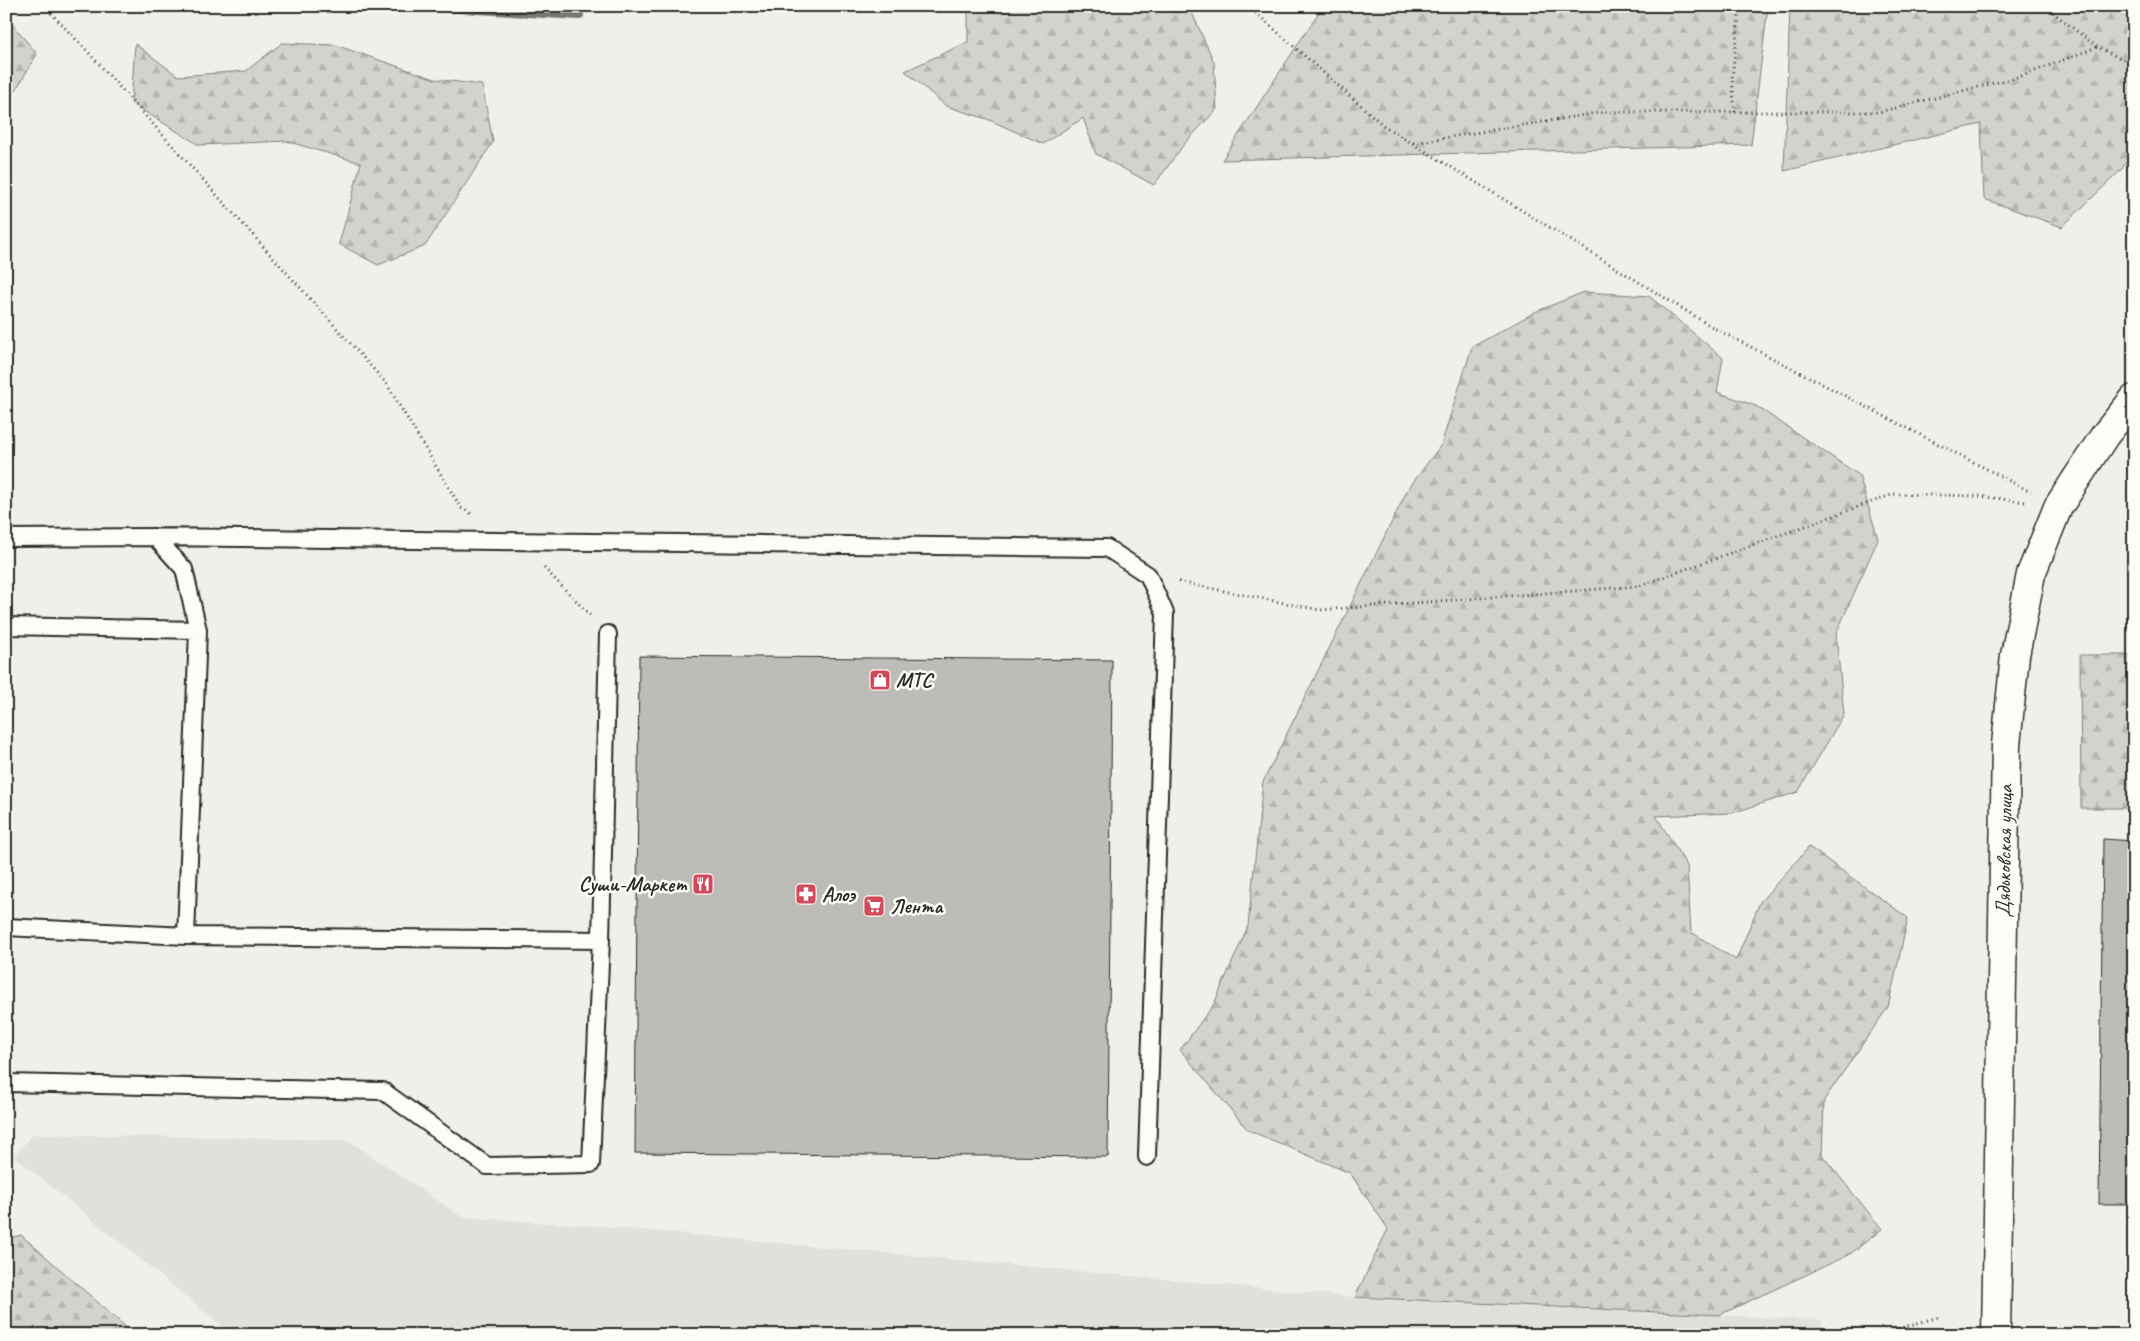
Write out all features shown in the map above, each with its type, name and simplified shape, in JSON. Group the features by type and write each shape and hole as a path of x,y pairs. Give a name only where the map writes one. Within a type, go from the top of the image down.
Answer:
{"street":[{"name":"Дядьковская улица","path":"1996,1335 2006,745 2015,655 2031,574 2058,507 2105,435 2134,399"}],"lane":[{"path":"6,538 155,537 520,543 1107,548 1148,575 1165,613 1148,1157"},
{"path":"155,537 184,569 198,630 186,936"},
{"path":"6,626 198,630"},
{"path":"6,1083 383,1091 487,1166 591,1164 601,940 608,634"},
{"path":"6,927 186,936 601,940"}],"path":[{"path":"44,6 96,60 386,383 461,508 478,518"},
{"path":"1248,6 1384,126 1714,328 2058,507"},
{"path":"1735,112 1732,78 1740,6"},
{"path":"2045,6 2097,47 2134,65"},
{"path":"1412,143 1603,112 1879,112 2022,76 2097,47"},
{"path":"1148,575 1320,610 1639,586 1894,494 1979,496 2058,507"},
{"path":"520,543 608,634"},
{"path":"1874,1335 1939,1317"}],"shaded area":[{"path":"33,1134 348,1140 462,1217 598,1226 1355,1297 1822,1320 1820,1335 233,1335 14,1156"}],"green space":[{"path":"968,6 1189,6 1214,62 1217,109 1185,143 1154,185 1096,154 1083,118 1043,144 987,119 946,106 905,71 968,42"},
{"path":"1323,6 1768,6 1751,145 1222,160"},
{"path":"1790,6 2134,6 2134,150 2122,169 2062,227 1984,199 1981,124 1784,171"},
{"path":"6,17 37,54 6,107"},
{"path":"282,43 335,45 435,79 482,85 493,142 425,246 378,265 339,244 361,163 286,141 199,145 131,103 135,44 178,76 246,71"},
{"path":"1584,292 1649,296 1723,358 1717,392 1756,406 1859,475 1878,539 1836,634 1844,714 1798,792 1732,813 1656,816 1687,866 1691,932 1736,960 1760,902 1809,847 1908,918 1888,1007 1824,1100 1822,1155 1882,1229 1849,1255 1719,1315 1355,1297 1388,1229 1350,1173 1248,1130 1180,1050 1214,1004 1248,926 1263,782 1408,489 1441,445 1472,347 1535,312"},
{"path":"2080,655 2134,655 2134,808 2081,808"},
{"path":"21,1235 135,1335 6,1335 6,1239"}],"building":[{"name":"Лента","path":"639,656 1112,660 1108,1157 635,1153"},
{"path":"2103,839 2134,841 2134,1200 2126,1204 2099,1204"}],"waterway":[{"path":"426,6 579,15"}],"place":[{"name":"МТС","path":"880,680"},
{"name":"Суши-Маркет","path":"703,884"},
{"name":"Алоэ","path":"806,894"},
{"name":"Лента","path":"874,906"}]}
